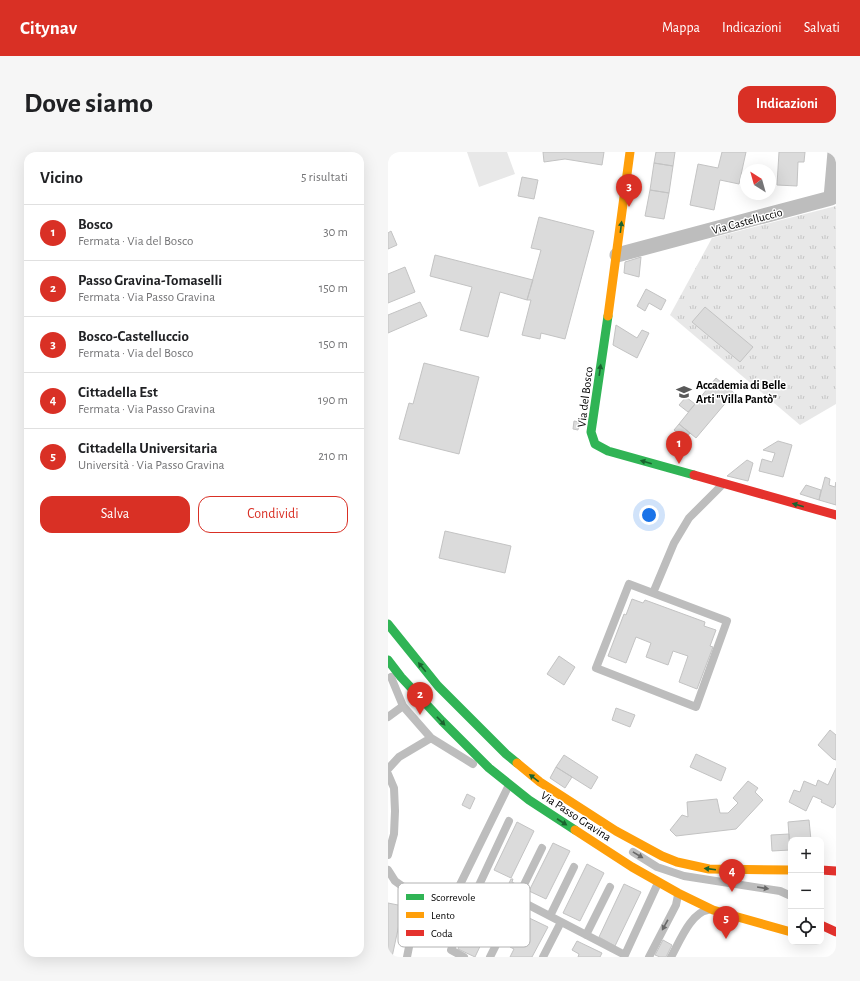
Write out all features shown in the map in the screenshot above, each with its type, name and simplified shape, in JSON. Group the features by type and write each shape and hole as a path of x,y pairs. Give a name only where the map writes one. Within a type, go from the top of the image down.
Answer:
{"main road":[{"name":"Via del Bosco","path":"630,152 617,255 591,432 595,444 608,451 836,515"},
{"name":"Via Passo Gravina","path":"388,624 438,686 506,754 540,782 616,831 662,856 677,862 703,868 748,871 788,870"},
{"name":"Via Passo Gravina","path":"388,660 401,677 442,721 489,768 509,785 546,812 632,867 678,893 713,910 788,930"},
{"path":"824,926 836,932"},
{"path":"824,934 836,936"}],"street":[{"name":"Via Castelluccio","path":"617,255 834,197 835,152"}],"lane":[{"path":"653,593 674,543 689,518 724,484"},
{"path":"629,584 653,593 727,621 696,707 596,668 629,584"},
{"path":"388,670 403,706 431,738 509,785 461,883"},
{"path":"388,717 403,706"},
{"path":"388,769 399,757 431,738"},
{"path":"388,774 394,788 395,811 394,834 388,855"},
{"path":"480,883 509,822"},
{"path":"624,846 657,867 684,876 780,891 788,895"},
{"path":"525,883 542,848"},
{"path":"550,916 574,867"},
{"path":"388,870 398,883"},
{"path":"530,906 625,956 659,882"},
{"path":"586,935 610,887"},
{"path":"649,957 676,905 678,893"},
{"path":"671,957 696,916 704,911 713,910"},
{"path":"543,957 561,922"},
{"path":"407,957 409,947"},
{"path":"452,947 451,950 464,957"},
{"path":"490,957 495,947"}],"green space":[{"path":"467,152 507,152 515,174 479,187"},
{"path":"836,206 836,404 800,425 670,315 712,238"}],"building":[{"path":"543,152 604,152 602,165 565,159 544,162"},
{"path":"656,152 675,152 673,166 654,163"},
{"path":"722,152 746,152 743,164 740,164 739,184 720,180 714,210 690,205 698,164 718,168"},
{"path":"779,152 805,152 804,162 798,162 797,186 777,185"},
{"path":"654,163 673,166 669,193 650,190"},
{"path":"522,177 538,180 534,199 518,196"},
{"path":"650,190 669,193 664,219 645,216"},
{"path":"539,217 594,231 565,339 541,333 540,339 522,335 531,300 527,300 541,250 531,248"},
{"path":"391,231 397,245 388,249 388,233"},
{"path":"435,255 533,280 527,300 500,292 488,337 460,330 472,287 430,276"},
{"path":"641,257 639,277 624,273 625,262"},
{"path":"405,267 415,292 388,303 388,274"},
{"path":"646,289 666,300 661,310 649,303 645,311 637,306"},
{"path":"420,302 427,316 388,333 388,315"},
{"path":"705,307 753,347 740,362 692,322"},
{"path":"616,325 637,338 642,330 649,333 637,358 613,345"},
{"path":"424,363 479,377 459,454 399,439 409,403 413,404"},
{"path":"716,378 734,393 696,438 679,424"},
{"path":"686,397 695,404 688,412 679,405"},
{"path":"574,421 579,422 578,430 573,429"},
{"path":"679,424 690,433 685,439 674,430"},
{"path":"778,441 792,445 783,477 759,471 762,459 772,462 775,453 763,450"},
{"path":"747,460 753,463 748,481 727,476"},
{"path":"825,477 830,479 829,485 835,487 836,482 836,505 819,500"},
{"path":"806,485 821,490 819,500 800,494"},
{"path":"445,531 511,546 505,573 439,558"},
{"path":"632,599 643,603 645,600 705,622 704,626 716,630 710,646 713,647 697,689 679,682 688,656 673,651 668,665 646,657 651,643 636,637 626,663 608,656 624,614 626,615"},
{"path":"559,656 575,667 564,685 547,674"},
{"path":"616,708 635,715 630,727 612,720"},
{"path":"830,730 836,735 836,760 818,745"},
{"path":"696,754 726,768 721,781 690,767"},
{"path":"564,755 598,777 591,789 556,767"},
{"path":"556,767 572,777 565,788 550,778"},
{"path":"836,768 836,803 833,808 821,802 822,800 813,796 806,811 789,802 794,790 800,792 804,781 816,786 818,780 828,785"},
{"path":"748,781 758,788 755,792 763,800 736,829 676,836 670,830 682,815 688,817 687,802 717,799 720,813 728,813 738,803 733,798"},
{"path":"467,794 475,798 470,809 462,805"},
{"path":"809,820 811,837 789,837 788,822"},
{"path":"517,822 534,831 511,878 494,870"},
{"path":"789,834 788,850 772,851 771,835"},
{"path":"553,843 570,851 546,899 530,891"},
{"path":"587,864 604,873 580,921 563,913"},
{"path":"511,879 513,879 512,882 514,883 509,883"},
{"path":"624,884 641,892 615,946 599,937"},
{"path":"388,903 398,905 398,929 392,957 388,957"},
{"path":"530,918 548,927 532,957 510,957 514,949 510,947 530,947"},
{"path":"663,940 672,945 666,957 660,957 655,955"},
{"path":"577,941 602,953 600,957 578,957 579,954 572,950"},
{"path":"459,947 480,947 475,957 458,949"}],"traffic: fast":[{"path":"608,316 591,432 595,444 608,451 694,475"},
{"path":"388,624 438,686 506,754 517,763"},
{"path":"388,660 401,677 442,721 489,768 529,800 575,830"}],"traffic: slow":[{"path":"608,316 630,152"},
{"path":"517,763 540,782 616,831 662,856 677,862 709,869 788,870"},
{"path":"575,830 632,867 678,893 713,910 788,931"}],"traffic: jam":[{"path":"694,475 836,515"},
{"path":"824,870 836,871"},
{"path":"824,926 836,932"}],"place":[{"name":"Bosco-Castelluccio","path":"629,207"},
{"name":"Accademia di Belle Arti \"Villa Pantò\"","path":"684,392"},
{"name":"Bosco","path":"679,464"},
{"name":"Passo Gravina-Tomaselli","path":"420,715"},
{"name":"Cittadella Est","path":"732,892"},
{"name":"Cittadella Universitaria","path":"726,939"}]}
